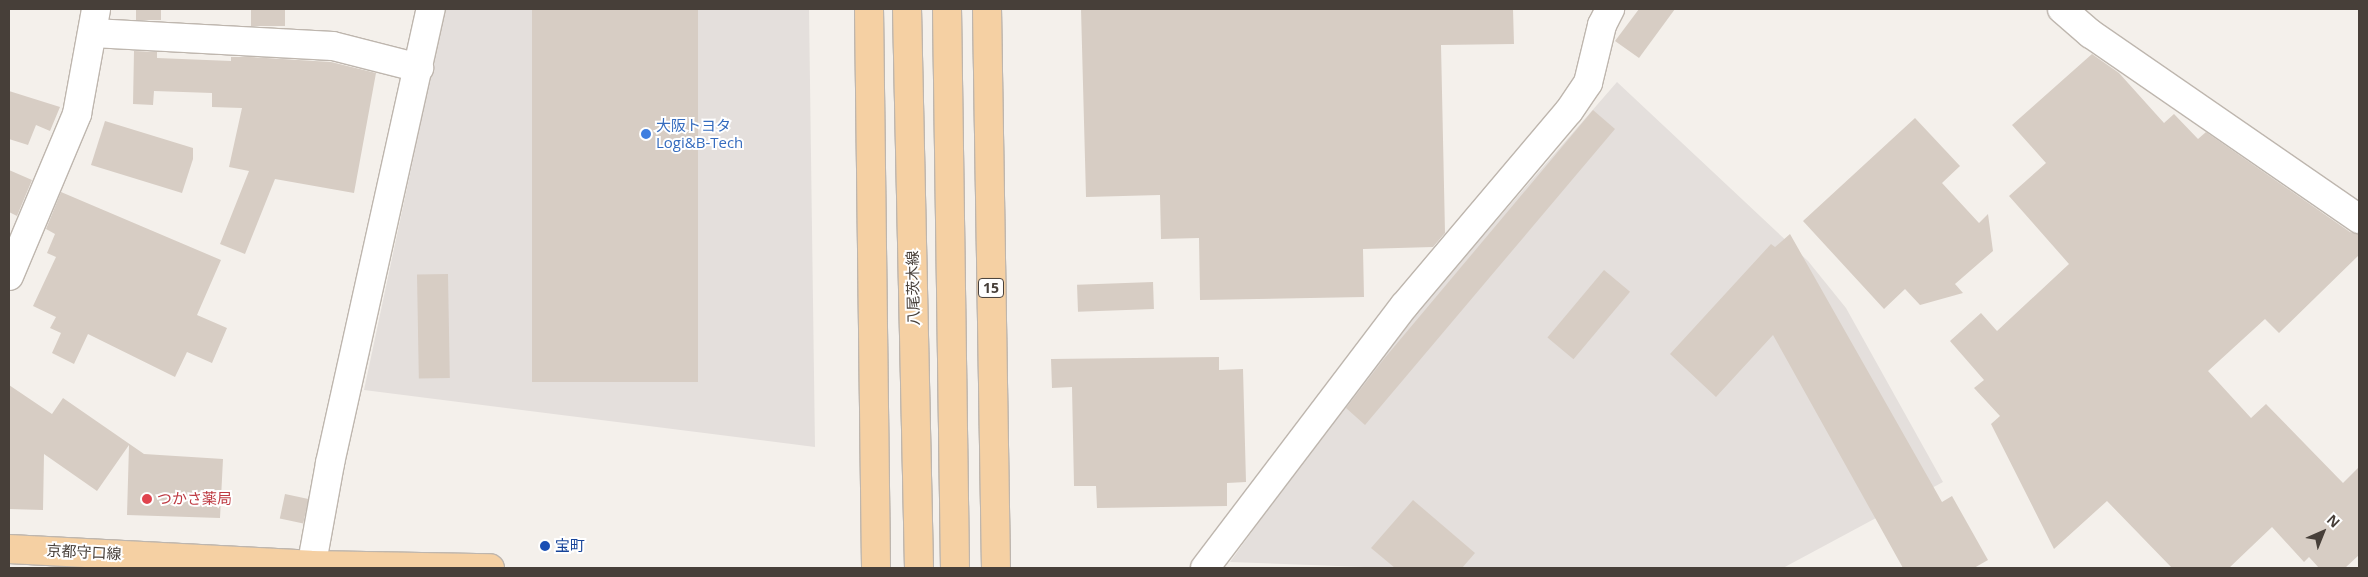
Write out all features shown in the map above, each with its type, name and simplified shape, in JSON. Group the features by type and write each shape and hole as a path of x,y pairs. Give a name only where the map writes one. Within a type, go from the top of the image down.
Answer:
{"main road":[{"path":"869,9 876,568"},
{"name":"八尾茨木線","path":"907,9 919,568"},
{"path":"947,9 956,568"},
{"name":"15","path":"987,9 996,568"},
{"name":"京都守口線","path":"9,549 311,567 490,568"}],"street":[{"path":"311,567 330,463 431,9"},
{"path":"1206,568 1404,306 1569,111 1588,82 1602,25 1610,9"},
{"path":"2062,9 2091,34 2359,219"},
{"path":"9,276 77,114 95,21 333,46 419,68"}],"shaded area":[{"path":"445,9 809,9 815,447 364,390"},
{"path":"1617,82 1808,261 1846,308 1943,482 1783,568 1392,568 1230,562 1417,303 1421,307"}],"building":[{"path":"136,9 161,9 161,20 136,20"},
{"path":"251,9 285,9 285,26 251,26"},
{"path":"532,9 698,9 698,382 532,382"},
{"path":"1081,9 1513,9 1514,44 1441,45 1445,233 1433,247 1363,249 1364,297 1200,300 1199,238 1161,239 1160,195 1086,197"},
{"path":"1639,9 1675,9 1639,58 1615,41"},
{"path":"134,51 157,52 157,58 231,61 231,57 250,57 331,62 376,73 354,193 275,179 245,254 220,244 249,171 229,167 242,108 212,107 212,93 154,91 153,105 133,104"},
{"path":"2092,54 2119,73 2164,123 2174,114 2198,139 2206,132 2350,232 2359,234 2359,255 2279,333 2265,319 2208,371 2251,418 2266,404 2343,483 2359,467 2359,555 2345,568 2319,568 2309,557 2304,562 2272,527 2229,568 2172,568 2107,501 2054,549 1991,424 2000,416 1974,388 1984,380 1950,341 1981,313 1997,331 2069,264 2009,196 2046,163 2012,125"},
{"path":"9,91 60,107 50,131 36,125 28,145 9,139"},
{"path":"1593,110 1615,129 1365,425 1346,408 1383,360"},
{"path":"1915,118 1960,166 1942,183 1979,223 1988,214 1993,251 1955,284 1963,293 1920,305 1905,289 1884,309 1803,221"},
{"path":"105,121 193,148 193,159 182,193 91,165"},
{"path":"9,170 32,180 17,216 9,212"},
{"path":"61,192 221,260 197,315 227,328 212,363 187,352 175,377 88,334 74,364 52,353 61,333 50,328 56,317 33,306 56,257 47,253 55,234 46,229"},
{"path":"1790,234 1942,502 1952,496 1988,560 1974,568 1903,568 1773,335 1716,397 1670,354 1771,244 1775,247"},
{"path":"1604,270 1630,292 1573,359 1547,337"},
{"path":"448,274 450,378 419,379 417,275"},
{"path":"1153,282 1154,309 1078,312 1077,285"},
{"path":"1219,357 1219,370 1243,369 1246,482 1227,483 1227,506 1097,508 1096,486 1074,486 1072,387 1052,388 1051,359"},
{"path":"9,385 52,414 63,398 144,454 223,459 220,518 127,515 129,445 97,491 44,454 43,510 9,509"},
{"path":"285,494 308,499 303,523 280,518"},
{"path":"1413,500 1475,553 1462,568 1395,568 1371,548"}],"place":[{"name":"大阪トヨタ Logi&B-Tech","path":"646,134"},
{"name":"つかさ薬局","path":"147,499"},
{"name":"宝町","path":"545,546"}]}
